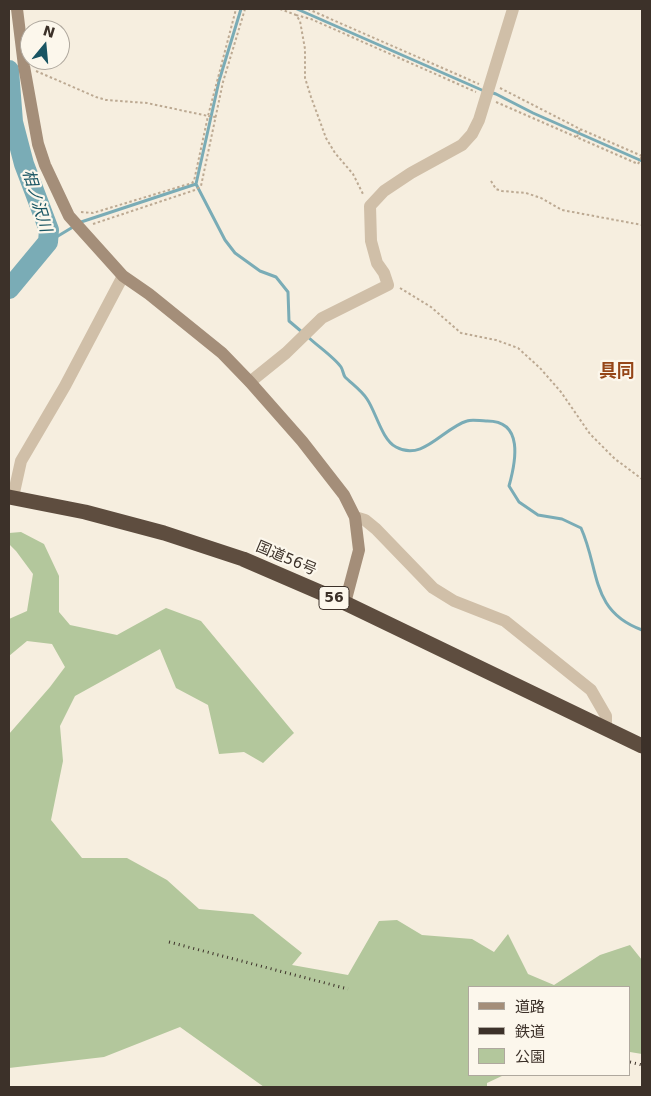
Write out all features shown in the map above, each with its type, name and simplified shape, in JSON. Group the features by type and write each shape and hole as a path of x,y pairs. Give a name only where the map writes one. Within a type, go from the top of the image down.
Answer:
{"highway":[{"name":"国道56号","path":"11,497 85,512 164,533 243,559 345,603 642,746"}],"street":[{"path":"17,9 20,33"},
{"path":"250,382 286,353 322,318 388,285 384,273 377,263 371,241 370,206 384,191 404,177 462,144 472,134 479,120 512,9"},
{"path":"25,70 38,144 45,165 68,213 80,230 123,276 222,353 250,382 327,471 344,495 355,517 359,550 345,603"},
{"path":"11,497 21,461 65,386 123,276"},
{"path":"355,517 365,520 376,529 433,588 454,602 505,621 591,690 606,716 606,729"}],"path":[{"path":"68,213 93,213 192,184 236,9"},
{"path":"80,230 97,222 195,190 200,186 223,82 245,9"},
{"path":"280,9 311,19 488,90 577,137 638,164 642,156 580,129 498,87 488,90"},
{"path":"308,9 484,86 488,90"},
{"path":"296,15 301,26 305,49 305,78 310,97 326,138 353,174 370,206"},
{"path":"331,28 334,20"},
{"path":"33,70 106,100 147,103 216,118"},
{"path":"577,137 580,129"},
{"path":"491,181 496,189 502,192 526,193 541,198 562,210 642,225"},
{"path":"388,285 401,288 431,307 461,334 496,340 518,348 540,368 561,392 590,434 614,459 642,479"}],"green space":[{"path":"21,532 44,544 59,576 59,612 70,625 117,635 166,608 201,621 294,733 263,763 244,752 219,754 208,705 176,688 160,649 75,696 60,726 63,761 51,820 82,858 127,858 167,880 199,909 253,914 302,953 292,965 348,975 379,921 397,920 422,935 472,939 494,952 508,934 528,974 554,985 600,955 630,945 642,960 642,1054 631,1052 631,986 468,986 468,1076 502,1076 487,1083 487,1087 264,1087 180,1027 104,1057 9,1068 9,734 65,667 52,644 27,641 9,656 9,619 27,611 33,574 9,544 9,533"}],"waterway":[{"path":"241,9 219,81 196,184 225,240 235,253 260,271 276,277 288,292 289,321 302,332"},
{"path":"297,9 484,91"},
{"name":"相ノ沢川","path":"9,70 13,122 24,164 49,230 48,242 9,289"},
{"path":"490,92 642,161"},
{"path":"81,222 196,184"},
{"path":"48,242 73,227"},
{"path":"307,336 338,363 345,377 365,396 387,438 396,447 406,450 424,447 469,420 498,422 507,427 512,435 515,454 509,486 519,502 538,515 562,519 581,528 599,588 605,600 613,612 625,622 642,630"}],"railway":[{"path":"169,942 348,989"},
{"path":"631,1062 642,1065"}],"district":[{"name":"具同","path":"617,372"}]}
